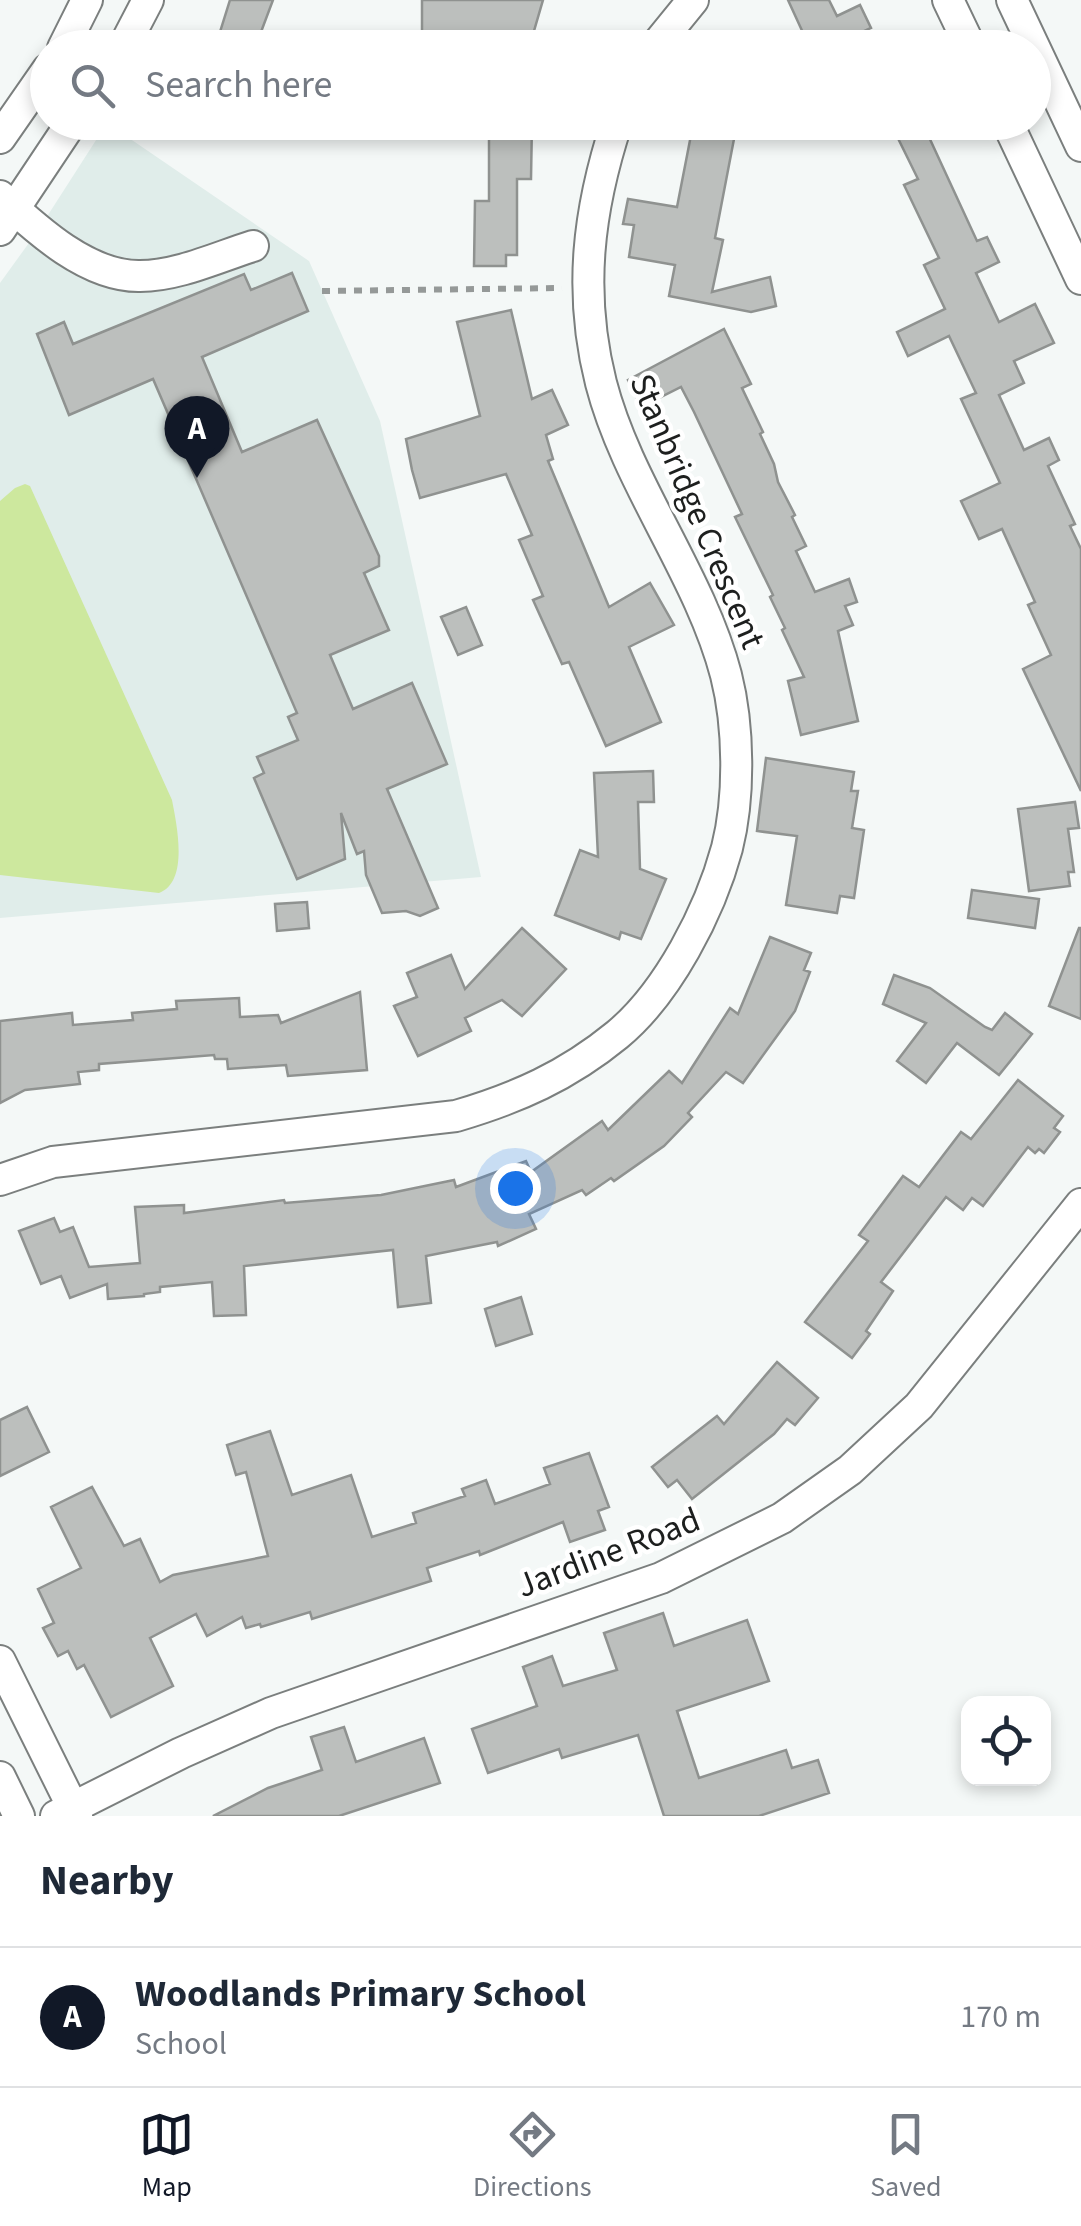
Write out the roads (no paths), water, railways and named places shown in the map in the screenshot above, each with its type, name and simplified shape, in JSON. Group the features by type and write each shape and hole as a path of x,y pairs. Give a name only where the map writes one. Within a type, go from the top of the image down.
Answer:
{"street":[{"path":"71,30 87,0"},
{"path":"132,30 148,0"},
{"path":"668,30 692,0"},
{"path":"948,0 962,30"},
{"path":"1012,0 1026,30"},
{"path":"1051,83 1081,146"},
{"path":"0,138 30,96"},
{"path":"59,140 5,212 85,260 125,275 162,274 253,246"},
{"name":"Stanbridge Crescent","path":"0,1180 53,1162 456,1116 516,1098 589,1056 618,1034 646,1007 677,962 708,900 727,848 737,760 726,676 705,620 622,441 593,340 589,242 598,179 611,140"},
{"path":"1015,140 1081,279"},
{"name":"Jardine Road","path":"69,1814 181,1752 271,1714 662,1578 782,1518 850,1470 919,1406 1081,1204"},
{"path":"0,1661 69,1814"},
{"path":"0,1776 20,1816"}],"place":[{"name":"Woodlands Primary School","path":"197,478"}]}
